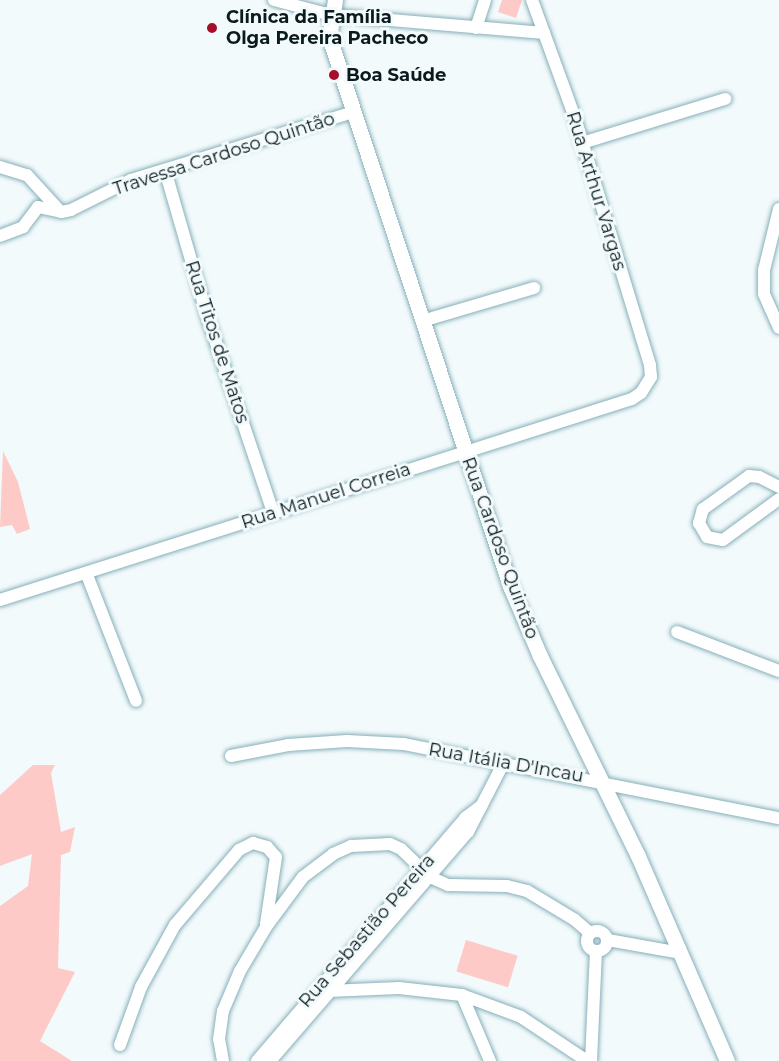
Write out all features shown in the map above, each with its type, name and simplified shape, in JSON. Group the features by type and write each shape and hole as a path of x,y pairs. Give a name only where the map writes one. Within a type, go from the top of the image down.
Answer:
{"street":[{"path":"274,0 331,15 544,33"},
{"name":"Rua Cardoso Quintão","path":"335,0 331,15 332,46 510,586 540,656 603,781 727,1061"},
{"path":"476,28 485,0"},
{"name":"Rua Arthur Vargas","path":"532,0 582,143 648,354 651,377 648,384"},
{"path":"582,143 725,99"},
{"name":"Travessa Cardoso Quintão","path":"0,236 23,227 38,207 61,212 131,180 354,112"},
{"path":"0,166 27,175 61,212"},
{"name":"Rua Titos de Matos","path":"165,170 209,322 273,512"},
{"path":"779,209 769,242 764,286 769,310 779,328"},
{"path":"422,321 534,288"},
{"name":"Rua Manuel Correia","path":"0,600 87,575 273,512 632,399 648,384"},
{"path":"779,487 759,477 748,476 703,509 699,523 707,537 723,540 779,499"},
{"path":"87,575 136,701"},
{"path":"677,632 779,671"},
{"name":"Rua Itália D'Incau","path":"231,756 288,745 347,741 404,744 603,781 779,818"},
{"name":"Rua Sebastião Pereira","path":"257,1061 318,988 476,822 504,762"},
{"path":"120,1045 141,987 175,925 239,850 253,843 267,847 276,857 266,927"},
{"path":"223,1061 219,1039 223,1011 240,971 266,927 303,877 333,854 351,846 390,844 401,849 425,873 448,885 507,886 527,891 575,920 590,933"},
{"name":"Rua Sebastião Pereira","path":"270,1061 331,992 425,873"},
{"path":"590,933 601,931 608,940 680,953"},
{"path":"590,933 588,944 596,951"},
{"path":"596,951 604,948 608,940"},
{"path":"318,988 331,992 399,988 462,995 521,1017 589,1061 596,951"},
{"path":"462,995 489,1061"}],"shaded area":[{"path":"502,0 522,0 516,18 498,12"},
{"path":"3,451 18,482 30,529 17,534 12,525 0,527"},
{"path":"33,765 55,765 51,773 61,832 75,827 70,852 61,855 58,968 75,972 40,1041 72,1061 0,1061 0,906 28,886 32,854 0,866 0,795"},
{"path":"466,940 518,956 508,987 456,972"}],"place":[{"name":"Clínica da Família Olga Pereira Pacheco","path":"212,28"},
{"name":"Boa Saúde","path":"334,75"}]}
